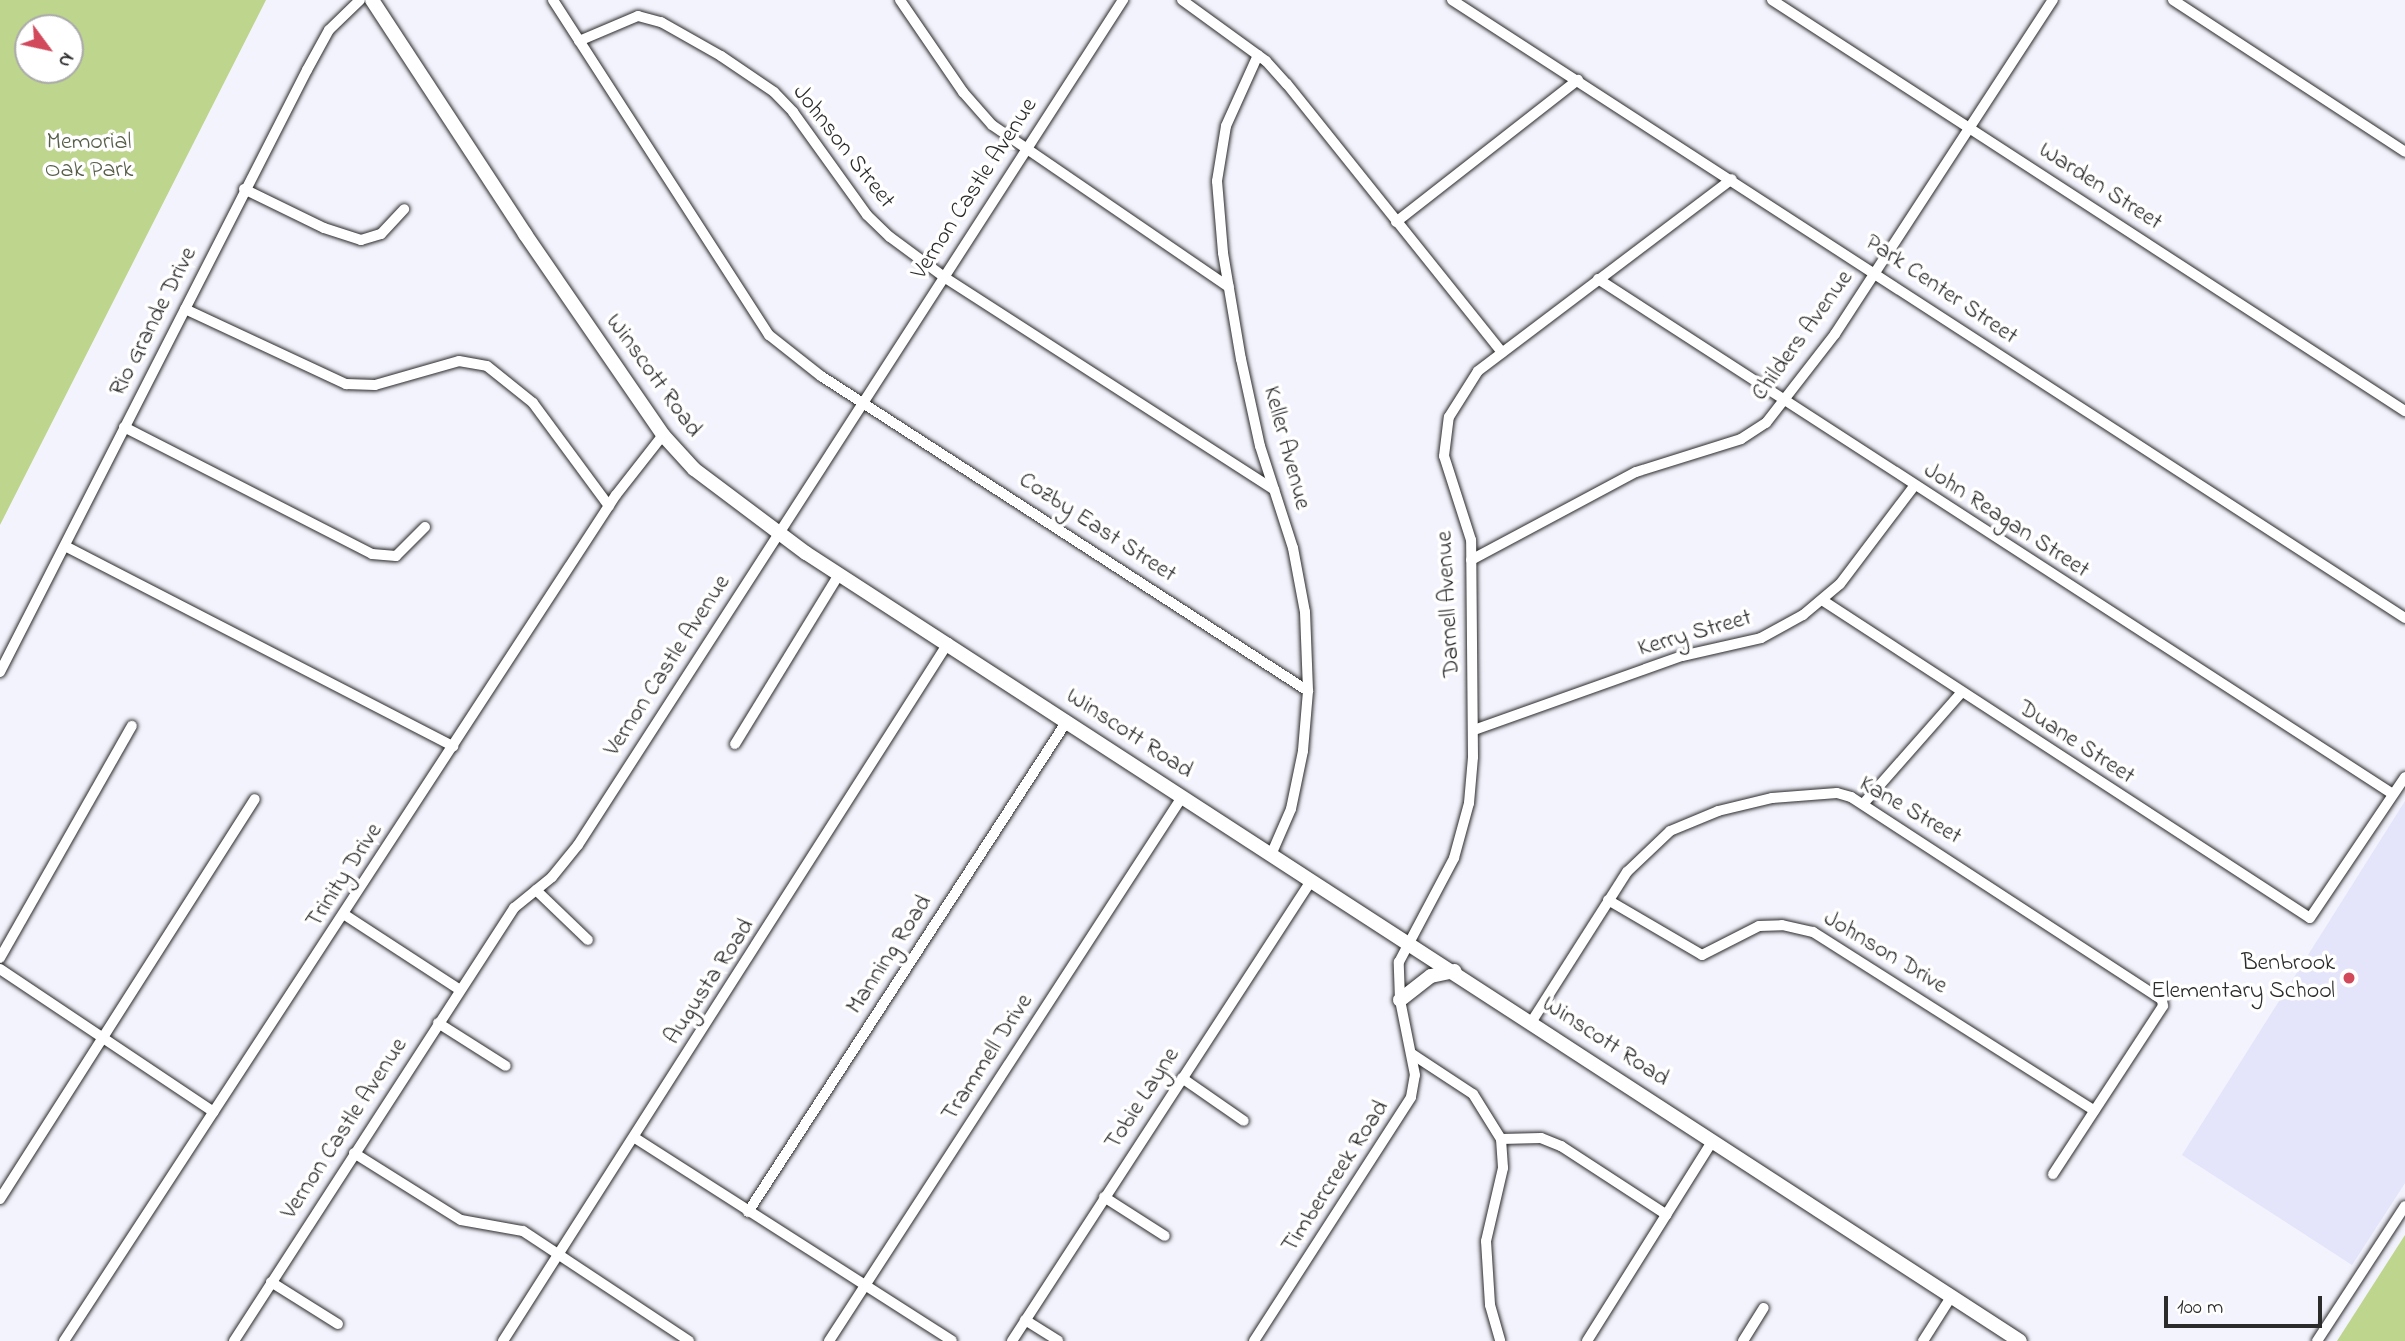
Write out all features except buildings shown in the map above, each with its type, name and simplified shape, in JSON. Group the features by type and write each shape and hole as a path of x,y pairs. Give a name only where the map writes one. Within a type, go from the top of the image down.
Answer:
{"main road":[{"name":"Winscott Road","path":"372,0 663,435 694,469 778,534 1311,881 1532,1021 2020,1341"},
{"path":"1400,1000 1431,976 1454,971"}],"street":[{"name":"Rio Grande Drive","path":"0,672 244,190 329,30 360,0"},
{"name":"Cozby East Street","path":"552,0 754,318 785,349 862,402 1308,691"},
{"path":"900,0 963,92 992,125 1024,152 1229,288"},
{"name":"Vernon Castle Avenue","path":"234,1341 514,908 536,890 578,845 1123,0"},
{"path":"1182,0 1258,55 1287,84 1502,352"},
{"name":"Park Center Street","path":"1452,0 1875,271 2146,453 2405,618"},
{"name":"Warden Street","path":"1772,0 2405,411"},
{"name":"Childers Avenue","path":"1471,560 1636,472 1741,439 1786,403 2053,0"},
{"path":"2173,0 2405,152"},
{"name":"Johnson Street","path":"579,41 638,16 661,22 720,56 774,92 793,112 867,215 944,277 1274,489"},
{"name":"Keller Avenue","path":"1258,55 1228,119 1219,163 1218,209 1229,288 1257,434 1293,548 1305,612 1308,691 1298,781 1271,855"},
{"path":"1396,222 1578,80"},
{"name":"Darnell Avenue","path":"1409,942 1454,858 1462,833 1474,730 1471,560 1462,504 1444,456 1445,436 1462,391 1502,352 1732,179"},
{"path":"244,190 324,228 361,240 380,234 404,209"},
{"name":"John Reagan Street","path":"1598,279 2393,794"},
{"path":"185,309 346,384 375,385 459,361 486,366 507,378 533,403 609,506"},
{"path":"124,427 372,554 396,556 425,527"},
{"name":"Trinity Drive","path":"64,1341 345,915 609,506 663,435"},
{"name":"Kerry Street","path":"1474,730 1682,656 1761,638 1822,600 1859,564 1914,486"},
{"path":"65,546 453,746"},
{"path":"735,744 839,574"},
{"name":"Duane Street","path":"1822,600 2310,918 2393,794"},
{"name":"Augusta Road","path":"503,1341 635,1138 948,643"},
{"path":"1864,803 1961,693"},
{"name":"Manning Road","path":"748,1212 1067,721"},
{"path":"0,958 132,726"},
{"path":"2393,794 2405,777"},
{"name":"Kane Street","path":"1532,1021 1608,900 1651,846 1686,822 1801,794 1837,793 1864,803 2162,1000 2163,1006 2094,1110"},
{"name":"Trammell Drive","path":"829,1341 1182,797"},
{"path":"0,1199 255,799"},
{"name":"Tobie Layne","path":"1012,1341 1311,881"},
{"path":"536,890 587,940"},
{"name":"Johnson Drive","path":"1608,900 1702,955 1759,926 1782,925 1812,932 2094,1110"},
{"path":"345,915 460,990"},
{"name":"Timbercreek Road","path":"1258,1340 1403,1115 1415,1075 1400,1000 1399,962 1409,942"},
{"path":"0,969 214,1112"},
{"path":"438,1023 506,1066"},
{"path":"1412,1054 1473,1094 1501,1139 1503,1168 1486,1241 1490,1305 1500,1341"},
{"path":"1182,1078 1244,1121"},
{"path":"2053,1174 2094,1110"},
{"path":"635,1138 951,1341"},
{"path":"1501,1139 1541,1138 1561,1146 1667,1215"},
{"path":"1587,1341 1713,1140"},
{"path":"354,1153 461,1220 523,1231 689,1341"},
{"path":"1104,1197 1165,1236"},
{"path":"2317,1341 2405,1206"},
{"path":"271,1283 338,1325"},
{"path":"1923,1341 1951,1297"},
{"path":"1743,1341 1763,1308"},
{"path":"1025,1320 1058,1341"},
{"path":"665,1341 672,1330"}],"shaded area":[{"name":"Benbrook Elementary School","path":"2405,801 2405,1183 2352,1265 2182,1155"}],"green space":[{"name":"Memorial Oak Park","path":"0,0 266,0 0,525"},
{"path":"2405,1235 2405,1341 2337,1341"}],"place":[{"name":"Benbrook Elementary School","path":"2349,978"}]}
